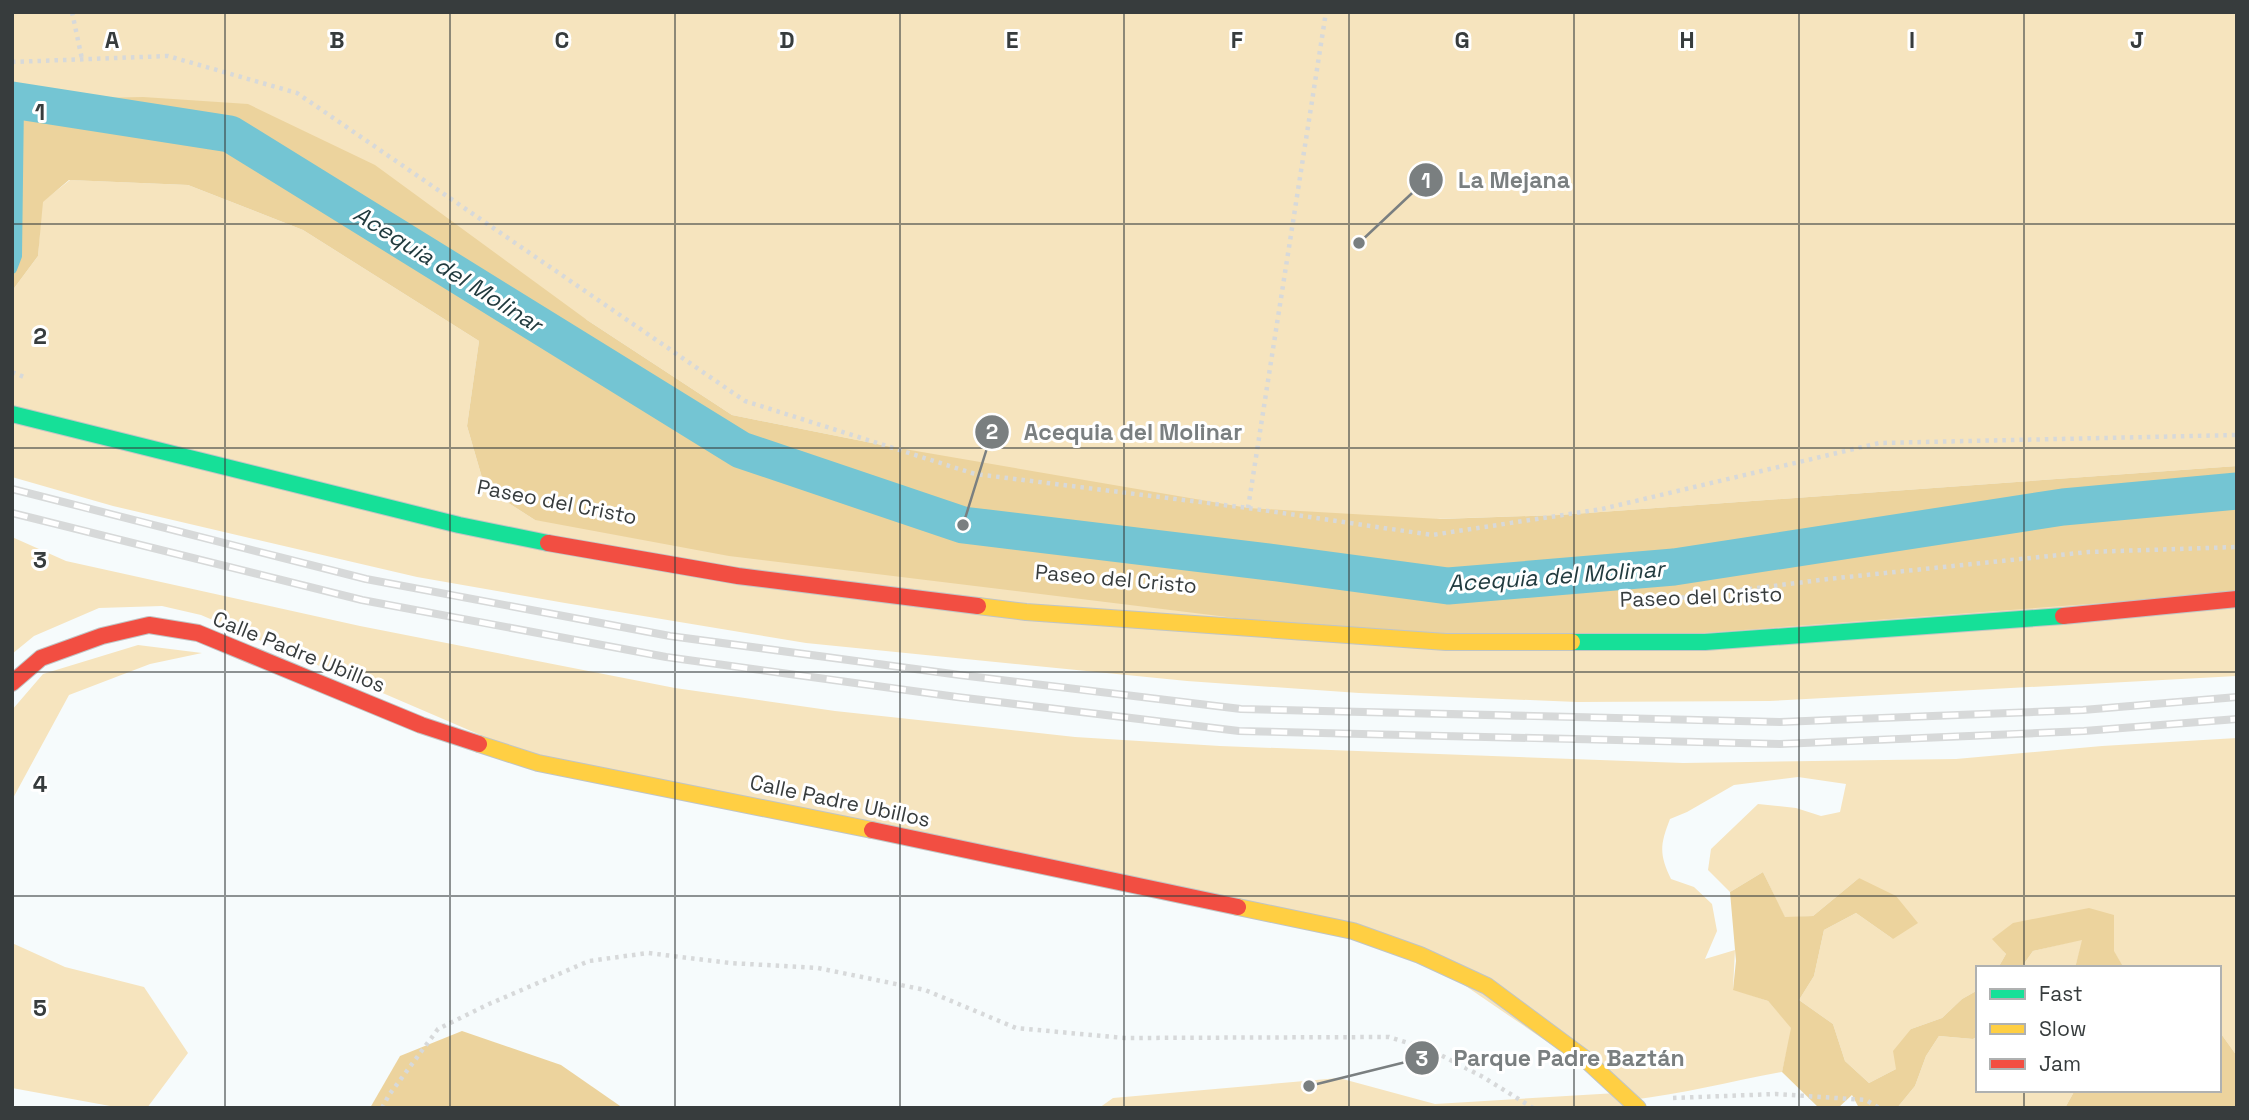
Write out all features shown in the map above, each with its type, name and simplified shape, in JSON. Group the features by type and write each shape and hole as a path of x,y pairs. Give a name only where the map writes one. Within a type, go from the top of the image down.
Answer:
{"street":[{"name":"Paseo del Cristo","path":"12,414 459,525 601,554 738,576 1026,612 1446,642 1705,642 2103,613 2237,599"},
{"name":"Calle Padre Ubillos","path":"12,682 41,658 102,636 149,625 198,633 421,725 538,763 736,801 1353,931 1420,955 1487,986 1584,1058 1634,1104"}],"path":[{"path":"72,12 82,59"},
{"path":"1248,508 1326,12"},
{"path":"12,62 168,56 297,93 745,401 975,474 1248,508 1432,535 1602,509 1879,443 2237,435"},
{"path":"1626,604 1828,579 2088,552 2237,547"},
{"path":"382,1108 438,1029 589,961 648,953 730,963 818,968 912,987 1016,1028 1125,1038 1389,1037 1432,1050 1533,1108"},
{"path":"1634,1104 1776,1094 1866,1100 1879,1108"}],"shaded area":[{"path":"12,12 2237,12 2237,466 1559,515 1228,526 887,446 732,415 587,320 42,105 12,100"},
{"path":"143,97 248,104 375,165 587,320 732,415 887,446 1248,508 1440,519 1559,515 2237,466 2237,593 1489,649 729,556 535,520 485,488 467,426 479,341 303,230 188,185 69,180 43,202 38,256 12,291 12,100"},
{"path":"70,180 188,185 303,230 479,341 467,426 485,488 535,520 2237,593 2237,676 1769,701 1577,702 1359,693 1187,681 806,643 417,577 113,506 12,477 12,291 38,256 42,202"},
{"path":"12,537 66,561 360,626 675,688 835,711 1075,737 1220,746 1683,763 1956,759 2237,738 2237,1056 2221,1034 2221,966 2123,966 2114,952 2114,915 1993,938 2006,954 1999,966 1976,966 1976,991 1962,999 1942,1018 1911,1029 1896,1069 1869,1083 1845,1061 1833,1024 1799,1000 1814,976 1824,930 1856,913 1893,939 1859,878 1813,916 1785,918 1763,872 1730,892 1708,870 1711,849 1758,804 1796,808 1821,816 1840,812 1846,784 1798,777 1734,785 1670,819 1662,849 1664,863 1671,879 1694,887 1712,904 1717,931 1705,959 1735,950 1733,989 1768,1001 1792,1028 1782,1072 1632,1100 1416,952 541,761 201,615 162,606 99,608 34,636 12,654"},
{"path":"138,645 202,653 150,664 69,695 12,800 12,710 43,674"},
{"path":"1763,872 1785,917 1813,916 1859,878 1896,896 1918,923 1893,939 1856,913 1824,930 1814,976 1799,1000 1833,1024 1845,1061 1869,1083 1896,1069 1893,1051 1911,1029 1942,1018 1962,999 1976,991 1976,1037 1939,1036 1926,1056 1915,1086 1897,1108 1859,1108 1852,1095 1838,1108 1819,1108 1782,1072 1791,1028 1768,1001 1733,990 1736,961 1730,892"},
{"path":"2089,908 2114,915 2114,951 2123,966 2076,966 2082,940 2033,951 2022,966 1999,966 2006,954 1992,939 2013,923"},
{"path":"2083,939 2076,966 2022,966 2033,951"},
{"path":"12,943 65,967 144,987 188,1053 147,1108 121,1108 12,1088"},
{"path":"462,1031 561,1065 623,1108 370,1108 400,1056"},
{"path":"2221,1034 2237,1056 2237,1108 2065,1108 2074,1092 2221,1092"},
{"path":"1939,1036 1976,1037 1976,1092 2074,1092 2065,1108 1897,1108 1915,1086 1926,1056"},
{"path":"1339,1078 1435,1104 1617,1093 1633,1108 1099,1108 1113,1098"}],"waterway":[{"name":"Acequia del Molinar","path":"12,100 230,134 741,450 963,525 1448,586 1674,567 2063,507 2237,491"},
{"path":"12,269 17,256 19,101"}],"railway":[{"path":"12,489 366,579 670,636 1241,709 1780,722 2083,710 2237,697"},
{"path":"12,513 362,600 666,657 957,697 1239,731 1780,744 2084,731 2237,719"}],"traffic: fast":[{"path":"12,414 459,525 548,543"},
{"path":"1572,642 1705,642 2063,616"}],"traffic: slow":[{"path":"978,606 1026,612 1446,642 1572,642"},
{"path":"479,744 538,763 872,830"},
{"path":"1238,907 1353,931 1420,955 1487,986 1584,1058 1638,1108"}],"traffic: jam":[{"path":"548,543 738,576 978,606"},
{"path":"2063,616 2237,599"},
{"path":"12,683 41,658 102,636 149,625 198,633 421,725 479,744"},
{"path":"872,830 1238,907"}],"place":[{"name":"La Mejana","path":"1359,243"},
{"name":"Acequia del Molinar","path":"963,525"},
{"name":"Parque Padre Baztán","path":"1309,1086"}]}
